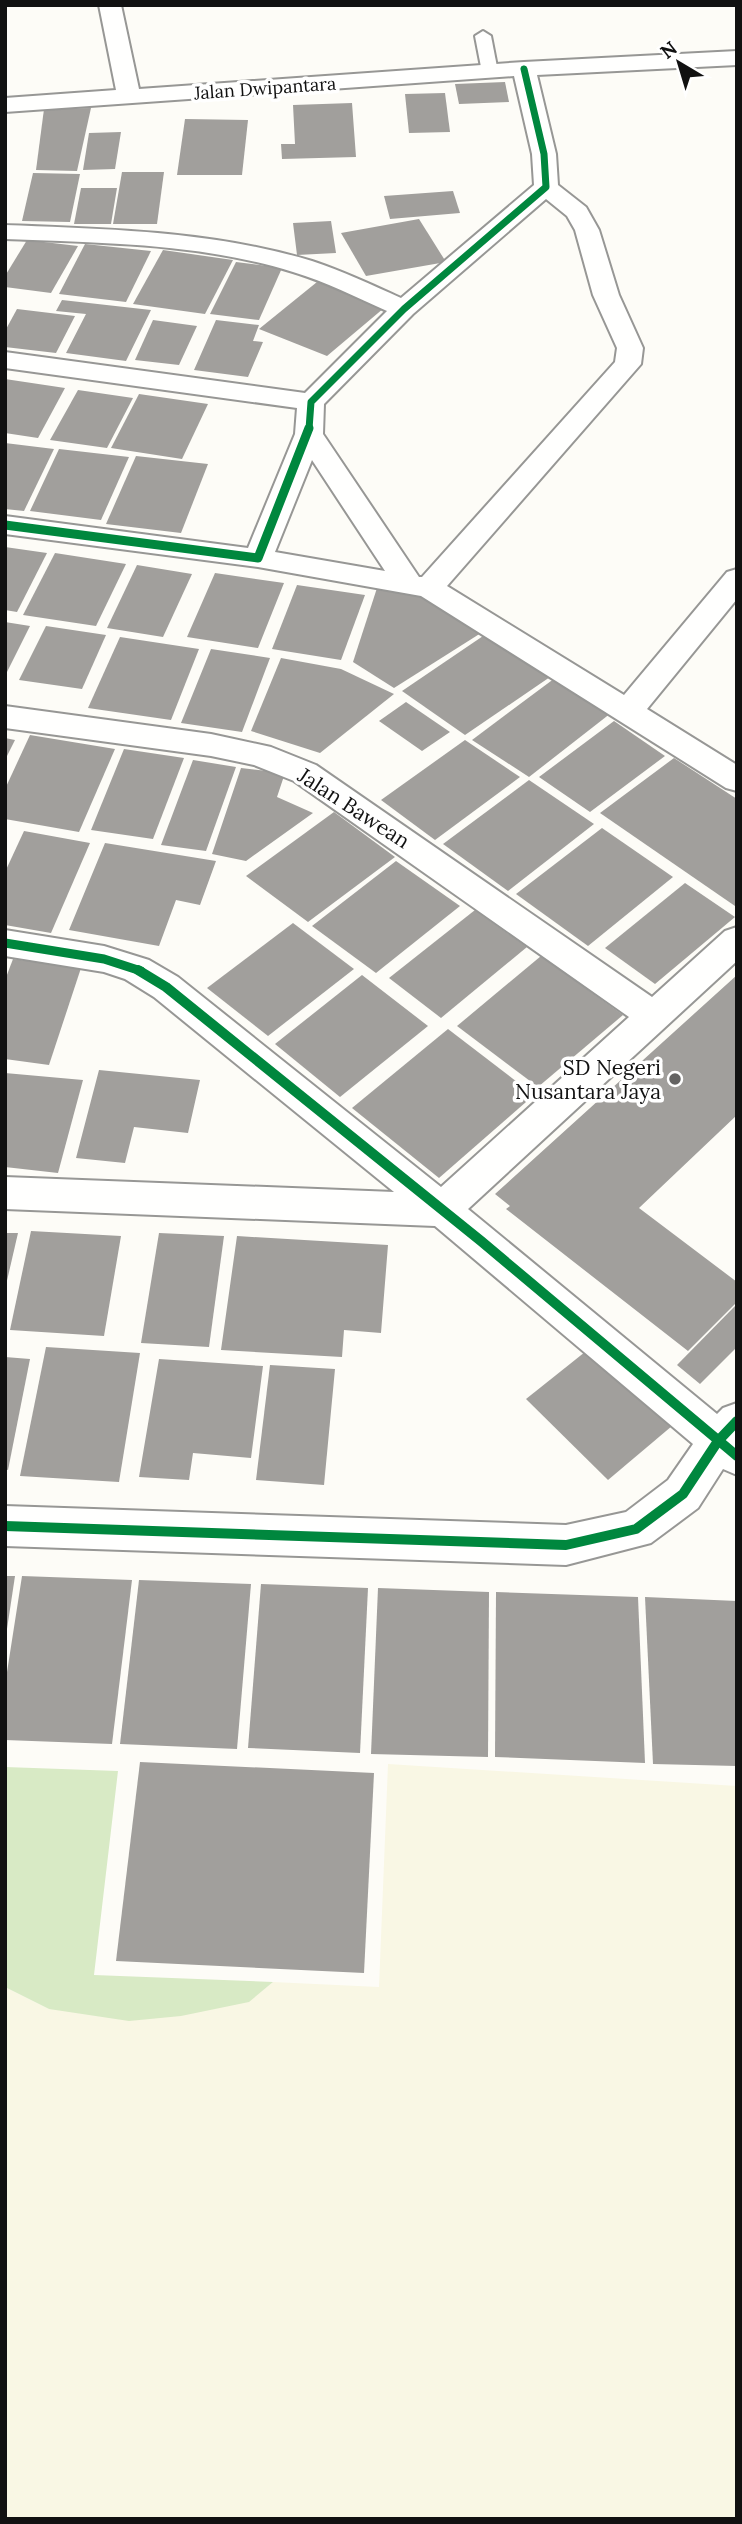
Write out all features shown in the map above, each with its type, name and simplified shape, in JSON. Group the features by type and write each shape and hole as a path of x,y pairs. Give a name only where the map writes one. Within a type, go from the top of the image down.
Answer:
{"street":[{"path":"110,5 129,98"},
{"name":"Jalan Dwipantara","path":"5,106 524,69 737,58"},
{"path":"419,586 628,364 630,348 606,295 587,230 576,212 546,187 544,154 524,69"},
{"path":"258,558 309,434 311,401 404,309 546,187"},
{"path":"5,232 163,241 248,252 332,277 404,309"},
{"path":"5,360 311,401"},
{"path":"309,434 419,586"},
{"path":"5,525 258,558 419,586 737,780"},
{"path":"627,712 737,579"},
{"name":"Jalan Bawean","path":"5,717 212,745 260,755 305,773 655,1017"},
{"path":"5,1193 440,1210 737,940"},
{"path":"5,943 104,959 136,969 166,987 440,1210 731,1440 683,1494 636,1529 566,1545 5,1526"}],"lane":[{"path":"483,36 490,72"}],"shaded area":[{"path":"388,1764 737,1786 737,2519 5,2519 5,1987 49,2009 248,2002 273,1982 379,1987"}],"green space":[{"path":"5,1767 118,1771 94,1975 273,1982 249,2002 181,2016 129,2021 49,2009 5,1987"}],"building":[{"path":"505,82 509,102 459,104 455,84"},
{"path":"445,93 450,132 409,133 405,94"},
{"path":"352,103 356,157 282,159 281,144 295,144 293,105"},
{"path":"91,108 77,171 36,170 44,109"},
{"path":"185,119 248,120 242,175 177,175"},
{"path":"121,132 115,169 83,170 89,133"},
{"path":"122,172 164,172 157,224 113,224"},
{"path":"33,173 80,174 70,222 22,221"},
{"path":"81,188 117,188 111,224 74,224"},
{"path":"453,191 460,213 390,219 384,196"},
{"path":"419,219 446,262 366,276 341,233"},
{"path":"331,221 336,253 297,255 293,223"},
{"path":"27,240 78,246 51,293 5,287 5,276"},
{"path":"85,244 151,251 126,302 59,294"},
{"path":"163,250 233,260 205,314 133,304"},
{"path":"236,262 282,268 259,320 210,314"},
{"path":"317,282 384,308 327,356 259,329"},
{"path":"62,300 151,310 126,361 66,353 86,314 56,311"},
{"path":"17,309 75,316 56,353 5,347 5,331"},
{"path":"153,320 197,326 179,365 135,360"},
{"path":"216,320 259,325 253,341 263,342 248,377 194,370"},
{"path":"5,379 65,388 38,438 5,433"},
{"path":"78,390 133,398 107,448 50,440"},
{"path":"139,394 208,404 182,459 111,448"},
{"path":"5,443 54,449 24,511 5,509"},
{"path":"59,449 129,457 101,520 30,511"},
{"path":"136,456 208,464 181,533 106,524"},
{"path":"5,547 47,553 17,612 5,610"},
{"path":"55,553 126,564 96,626 23,615"},
{"path":"137,565 192,574 163,637 107,628"},
{"path":"215,573 284,583 258,648 187,637"},
{"path":"297,585 365,595 341,660 272,649"},
{"path":"377,588 414,589 481,633 394,688 353,662"},
{"path":"5,622 30,626 5,676"},
{"path":"46,626 106,635 82,689 19,680"},
{"path":"486,634 550,677 465,735 402,691"},
{"path":"120,637 199,649 171,720 88,708"},
{"path":"211,649 270,658 242,732 181,723"},
{"path":"281,658 341,669 394,694 320,753 251,731"},
{"path":"555,678 611,713 529,777 472,740"},
{"path":"406,702 450,732 422,751 379,721"},
{"path":"614,721 665,756 590,812 539,777"},
{"path":"30,735 115,749 79,832 5,819 5,789"},
{"path":"5,738 15,740 5,760"},
{"path":"465,740 520,777 435,840 381,800"},
{"path":"124,749 184,758 153,839 91,830"},
{"path":"674,758 737,799 735,906 600,813"},
{"path":"193,760 236,767 206,851 161,845"},
{"path":"241,768 285,773 277,797 313,813 246,861 212,854"},
{"path":"529,780 594,824 508,891 443,844"},
{"path":"334,812 395,857 308,922 246,876"},
{"path":"602,828 673,877 588,946 516,894"},
{"path":"24,831 90,843 51,933 5,925 5,872"},
{"path":"105,843 216,861 200,905 176,900 159,946 69,930"},
{"path":"396,861 460,906 376,973 312,926"},
{"path":"685,883 735,917 655,984 605,948"},
{"path":"475,910 527,947 441,1018 389,978"},
{"path":"293,923 354,969 268,1036 207,988"},
{"path":"541,956 623,1015 538,1087 457,1026"},
{"path":"13,959 81,968 49,1065 5,1059 5,980"},
{"path":"362,975 428,1026 340,1097 275,1044"},
{"name":"SD Negeri Nusantara Jaya","path":"737,975 737,1115 639,1208 737,1282 737,1302 688,1351 506,1209 510,1206 495,1194"},
{"path":"448,1029 534,1095 439,1178 352,1108"},
{"path":"99,1070 200,1080 188,1133 134,1127 125,1163 76,1158"},
{"path":"5,1073 83,1080 58,1173 5,1167"},
{"path":"31,1231 121,1236 104,1336 10,1330"},
{"path":"5,1233 18,1233 6,1285 5,1285"},
{"path":"159,1233 224,1236 209,1347 141,1343"},
{"path":"237,1236 388,1245 381,1333 344,1330 342,1357 221,1350"},
{"path":"737,1304 737,1347 700,1384 677,1365"},
{"path":"46,1347 140,1353 119,1482 20,1476"},
{"path":"590,1348 672,1426 608,1480 526,1399"},
{"path":"5,1357 30,1359 8,1470 5,1469"},
{"path":"159,1359 263,1366 251,1458 193,1453 189,1480 139,1477"},
{"path":"270,1365 335,1369 324,1485 256,1480"},
{"path":"5,1576 15,1576 7,1629 5,1629"},
{"path":"22,1576 132,1580 112,1744 5,1740 5,1685"},
{"path":"139,1580 251,1584 237,1749 120,1744"},
{"path":"261,1584 368,1588 360,1753 248,1748"},
{"path":"378,1588 489,1592 488,1757 371,1754"},
{"path":"496,1592 638,1597 645,1763 495,1757"},
{"path":"645,1597 737,1601 737,1766 653,1764"},
{"path":"140,1762 374,1773 364,1973 116,1961"}],"cycle path":[{"path":"5,525 258,558 309,434 311,402 404,309 546,187 544,154 524,69"},
{"path":"5,943 104,959 137,969 166,987 481,1241 737,1456"},
{"path":"5,1526 566,1545 636,1529 683,1494 718,1441 737,1421"}],"place":[{"name":"SD Negeri Nusantara Jaya","path":"675,1079"}]}
